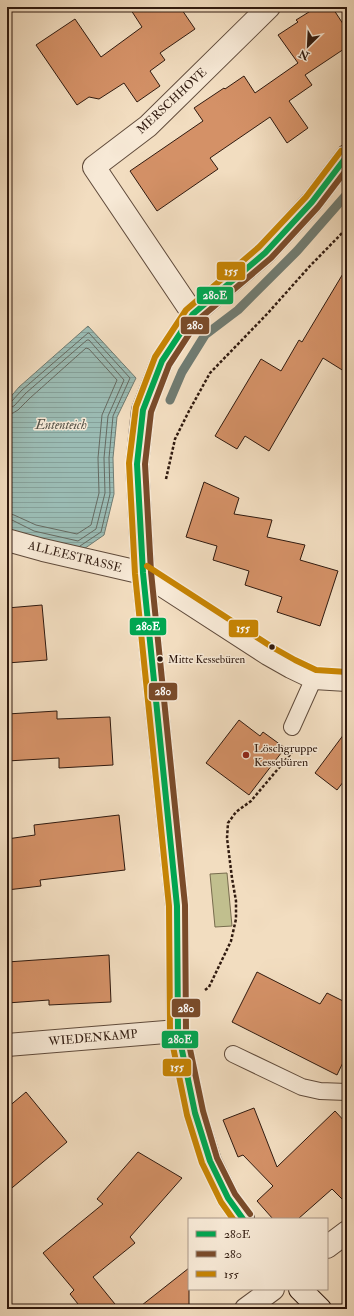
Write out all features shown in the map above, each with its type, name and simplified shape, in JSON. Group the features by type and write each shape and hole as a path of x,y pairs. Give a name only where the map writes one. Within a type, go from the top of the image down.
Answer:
{"main road":[{"name":"MERSCHHOVE","path":"193,314 94,167 148,126 269,7"},
{"path":"242,1218 228,1198 210,1161 195,1113 178,1031 176,906 143,573 137,464 143,410 162,361 193,314 265,253 312,202 347,156"},
{"name":"ALLEESTRASSE","path":"7,540 42,550 143,573"},
{"path":"143,573 268,654 314,678 347,680"},
{"name":"WIEDENKAMP","path":"7,1045 178,1031"},
{"path":"328,1246 347,1232"},
{"path":"246,1309 272,1290"},
{"path":"301,1290 320,1309"}],"lane":[{"path":"292,727 314,678"},
{"path":"233,1054 302,1087 320,1092 347,1092"}],"path":[{"path":"166,484 175,440 210,373 347,228"},
{"path":"178,1004 210,987 231,941 236,919 236,901 227,838 228,823 236,812 251,801 296,747 292,727"}],"shaded area":[{"path":"227,873 232,926 215,927 210,874"}],"water":[{"name":"Ententeich","path":"88,326 136,378 117,417 113,458 114,494 104,535 81,551 31,539 7,528 7,401 19,387"}],"building":[{"path":"129,7 180,7 195,29 160,53 165,60 150,71 160,86 137,102 124,83 99,99 89,97 77,105 36,45 75,19 101,57 142,27"},
{"path":"317,7 332,7 347,30 347,47 305,75 312,85 289,101 308,128 287,143 270,117 210,158 218,169 157,211 130,171 203,121 194,108 224,88 225,89 244,76 255,93 298,63 278,35 298,22 296,20"},
{"path":"347,267 347,373 323,358 269,451 245,436 237,449 215,436 261,359 281,371 299,340 302,342"},
{"path":"204,482 239,498 234,514 272,520 267,537 305,545 300,560 338,571 320,626 277,612 282,597 245,585 249,571 213,560 217,546 186,537"},
{"path":"42,605 47,660 7,663 7,608"},
{"path":"57,711 57,719 110,717 113,765 59,768 59,758 7,761 7,714"},
{"name":"Löschgruppe Kessebüren","path":"239,720 260,736 263,732 285,748 249,795 206,763"},
{"path":"347,730 347,777 337,790 315,773"},
{"path":"119,815 125,870 40,880 41,886 7,890 7,839 35,835 34,825"},
{"path":"109,955 111,1002 49,1005 49,1000 7,1003 7,962"},
{"path":"257,972 320,1004 327,993 347,1003 347,1054 337,1075 232,1022"},
{"path":"26,1092 67,1142 7,1192 7,1108"},
{"path":"254,1108 277,1167 335,1111 347,1124 347,1204 332,1189 299,1218 272,1218 257,1201 273,1186 243,1155 238,1157 223,1120"},
{"path":"138,1152 182,1178 130,1237 135,1243 93,1277 119,1309 82,1309 70,1294 74,1290 43,1253 103,1204 97,1199"},
{"path":"188,1269 189,1309 137,1309"}],"waterway":[{"path":"170,400 182,372 205,335 238,310 297,251 347,194"}],"transit line":[{"name":"155","path":"232,1218 221,1202 202,1163 187,1115 170,1032 169,906 135,574 129,463 136,407 155,357 186,310 259,247 306,197 341,151"},
{"name":"280E","path":"242,1218 228,1198 210,1161 195,1113 178,1031 177,906 143,573 137,464 143,410 162,361 193,314 265,253 312,202 347,156"},
{"name":"280","path":"250,1214 235,1194 217,1158 203,1111 186,1030 185,905 151,572 145,464 151,412 169,365 199,319 271,258 318,207 347,169"},
{"name":"155","path":"147,566 272,647 295,660 316,670 347,672"}],"place":[{"name":"Mitte Kessebüren","path":"160,659"},
{"name":"Löschgruppe Kessebüren","path":"246,755"}]}
